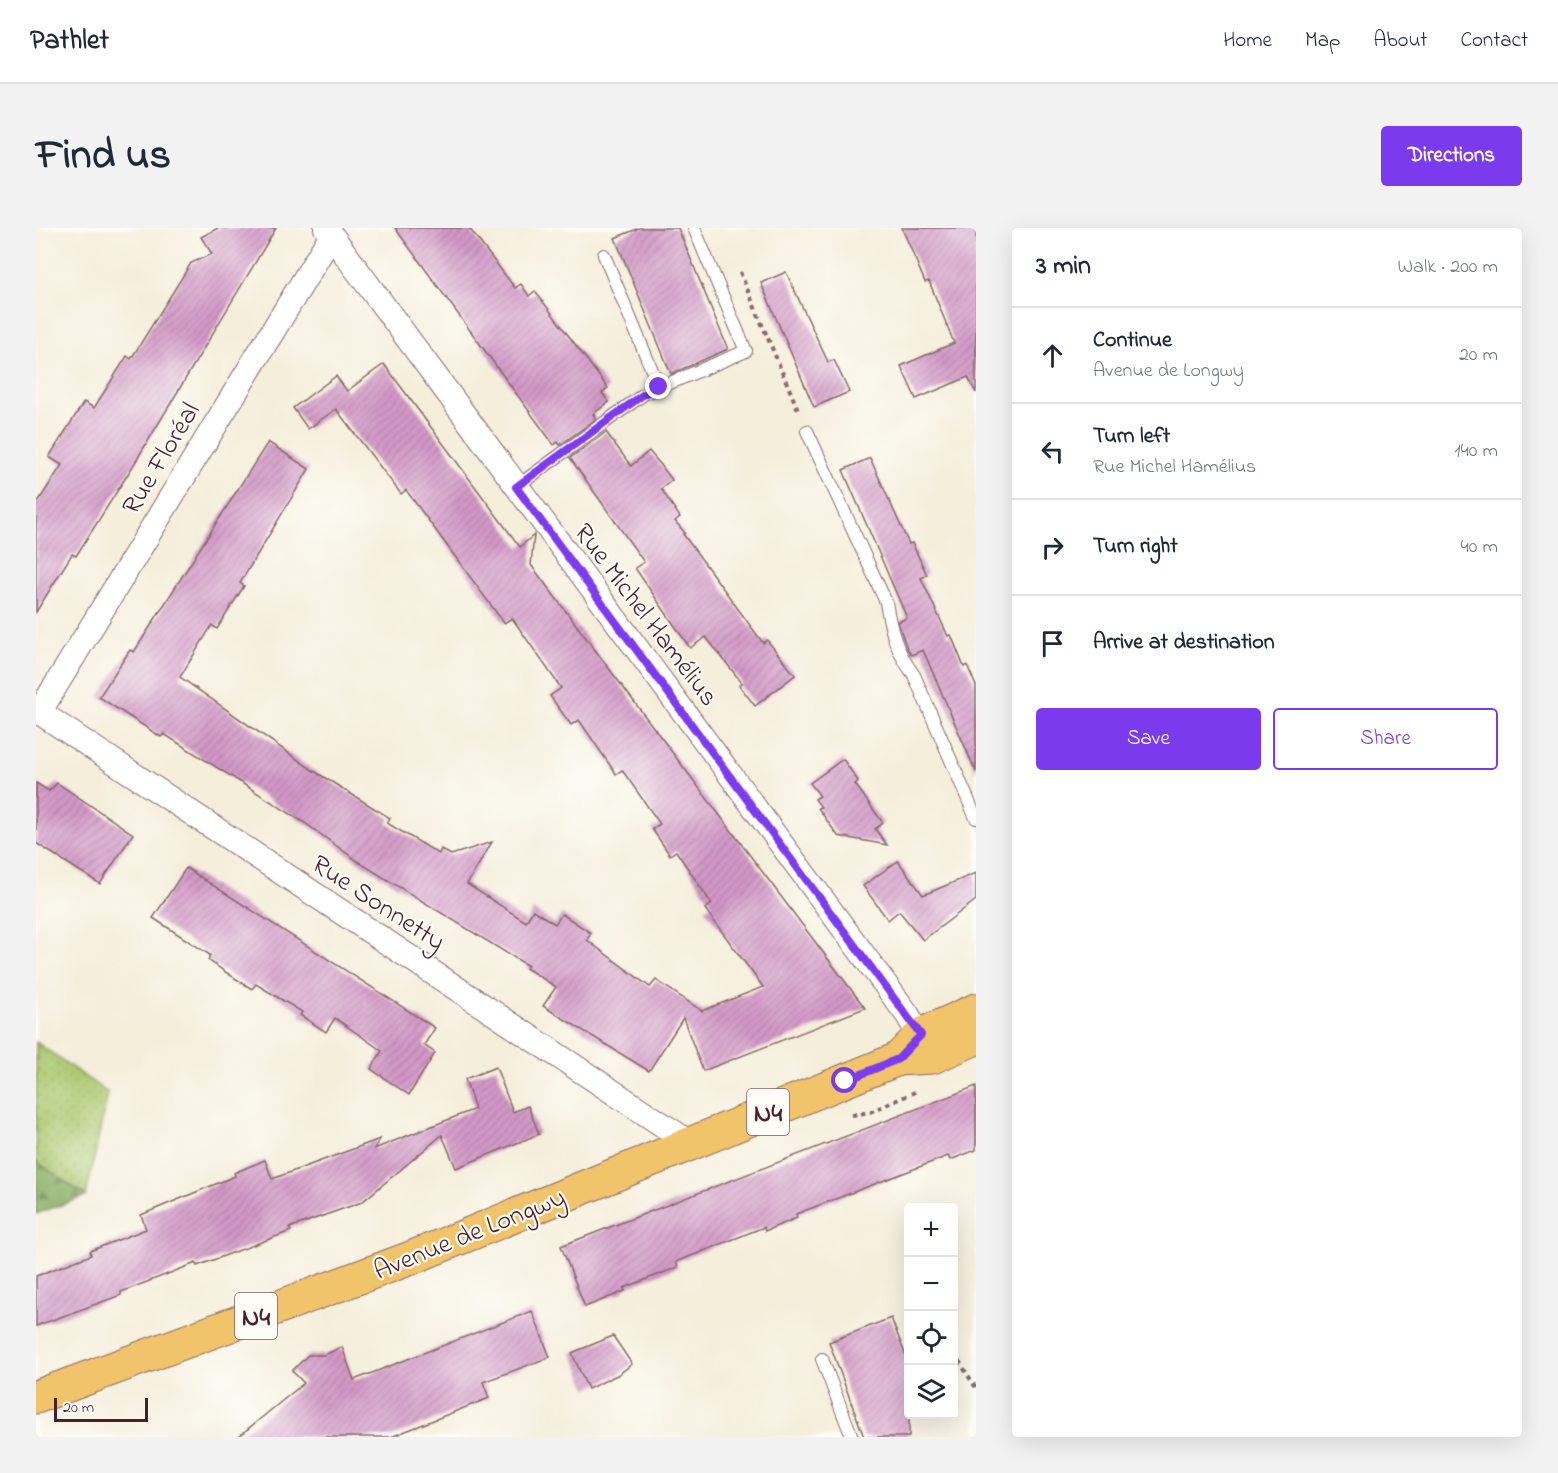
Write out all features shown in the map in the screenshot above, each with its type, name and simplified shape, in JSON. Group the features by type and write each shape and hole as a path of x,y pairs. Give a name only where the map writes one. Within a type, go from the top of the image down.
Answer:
{"main road":[{"name":"Avenue de Longwy","path":"36,1397 411,1258 898,1059 926,1046 976,1010"},
{"name":"Avenue de Longwy","path":"926,1046 976,1038"}],"street":[{"name":"Rue Michel Hamélius","path":"329,232 926,1046"},
{"name":"Rue Floréal","path":"38,711 329,232"},
{"name":"Rue Sonnetty","path":"38,711 690,1143"}],"lane":[{"path":"516,487 644,394 746,351 694,228"},
{"path":"604,255 659,387"},
{"path":"807,431 886,602 899,655 914,675 976,818"},
{"path":"822,1359 852,1437"}],"path":[{"path":"739,270 807,431"},
{"path":"958,1359 976,1388"}],"green space":[{"path":"36,1042 108,1093 86,1196 36,1161"},
{"path":"36,1161 86,1196 36,1214"}],"building":[{"path":"218,228 276,228 133,466 76,556 72,554 36,612 36,505 62,465 49,457 84,402 94,408 127,356 131,359 191,263 212,254 201,237"},
{"path":"395,228 469,228 515,288 521,284 529,296 535,291 608,388 602,393 609,402 593,414 596,419 560,445 558,442 554,445"},
{"path":"639,228 678,228 728,349 671,374 615,238"},
{"path":"902,228 976,228 976,393 968,377 916,399 901,366 954,343 929,281 925,282"},
{"path":"786,272 828,362 834,360 849,392 814,407 761,283"},
{"path":"384,364 520,547 534,535 531,565 865,1008 703,1071 683,1018 649,1071 543,1006 556,987 526,968 528,966 360,863 305,823 164,734 161,737 99,697 130,650 134,652 268,442 309,469 240,583 244,586 217,629 212,625 180,677 314,771 390,818 387,823 439,854 441,849 451,855 492,842 467,884 526,922 533,910 555,924 562,914 591,933 587,940 650,987 656,980 702,1011 763,987 705,909 712,904 676,851 670,855 652,829 660,824 622,770 616,774 579,720 571,725 550,696 561,688 512,618 504,623 406,490 401,494 336,409 308,429 293,408 336,376 347,391"},
{"path":"606,432 631,466 649,451 661,465 672,480 661,489 680,517 675,521 685,533 683,534 763,643 767,640 795,675 755,706 739,685 742,683 706,637 690,648 635,568 644,562 570,458"},
{"path":"870,458 909,544 912,543 927,575 921,578 948,636 951,635 964,667 967,665 976,686 976,772 923,650 911,655 906,646 898,622 907,618 843,470"},
{"path":"843,759 858,781 855,784 883,823 875,829 887,845 838,836 818,808 821,807 815,799 820,796 810,783"},
{"path":"36,783 49,791 57,783 133,834 100,884 36,843"},
{"path":"898,861 923,895 976,873 976,900 923,940 899,911 888,920 863,886"},
{"path":"186,868 435,1028 424,1045 435,1053 409,1095 371,1069 382,1051 335,1018 326,1032 300,1015 302,1012 256,984 252,989 227,973 208,960 210,955 153,918"},
{"path":"496,1067 513,1112 528,1106 539,1134 456,1168 442,1135 362,1202 289,1228 291,1231 197,1266 196,1263 121,1292 121,1295 36,1326 36,1276 91,1255 90,1251 146,1229 141,1215 235,1176 234,1173 265,1160 272,1179 380,1139 374,1149 475,1109 465,1079"},
{"path":"976,1086 976,1150 950,1160 948,1156 796,1214 797,1218 765,1231 764,1227 676,1262 678,1267 624,1288 625,1291 585,1307 561,1246"},
{"path":"532,1311 550,1357 483,1382 489,1398 391,1437 238,1437 304,1383 292,1371 308,1355 324,1355 342,1347 354,1380"},
{"path":"891,1318 904,1351 904,1419 909,1419 909,1437 864,1437 829,1342"},
{"path":"613,1336 632,1364 619,1374 588,1389 572,1353"}],"route":[{"path":"659,387 644,394 516,487 921,1035 898,1059 845,1081"}]}
